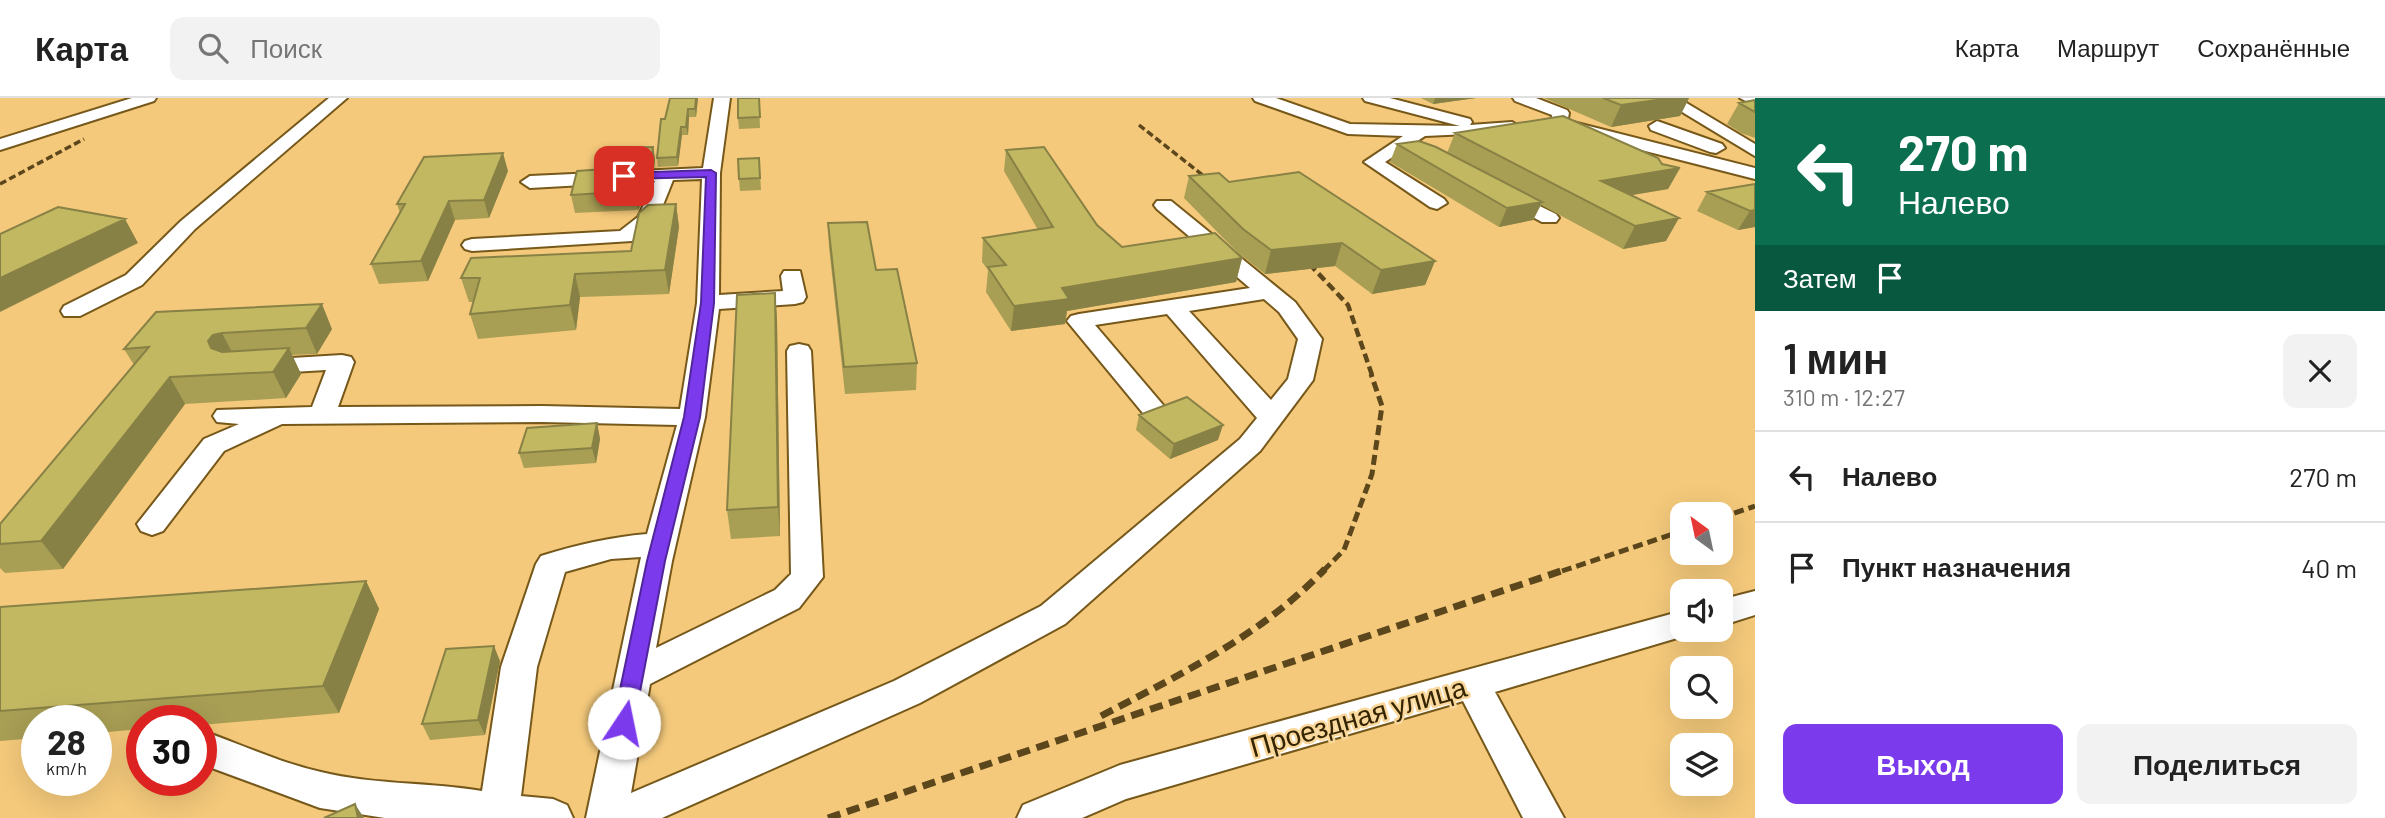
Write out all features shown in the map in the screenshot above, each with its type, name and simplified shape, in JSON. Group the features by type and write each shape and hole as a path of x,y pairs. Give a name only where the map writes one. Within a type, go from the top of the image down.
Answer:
{"street":[{"path":"0,145 148,98"},
{"path":"72,311 134,280 188,225 339,98"},
{"path":"606,818 661,544 692,417 708,303 711,173 722,98"},
{"path":"1261,98 1348,129 1422,131 1547,125 1755,174"},
{"path":"1371,98 1487,129"},
{"path":"1521,98 1561,113 1547,125"},
{"path":"1667,98 1755,151"},
{"path":"1748,98 1755,101"},
{"path":"1657,126 1755,162"},
{"path":"1422,131 1373,162 1437,203"},
{"path":"1400,144 1424,154"},
{"path":"1684,173 1722,166"},
{"path":"530,182 711,173"},
{"path":"472,245 620,246 647,220 667,174"},
{"path":"1481,182 1549,218"},
{"path":"618,818 907,692 1053,615 1250,445 1300,380 1310,339 1287,307 1201,249 1164,205"},
{"path":"708,303 795,298 792,276"},
{"path":"1156,412 1079,321 1267,292"},
{"path":"1173,307 1271,417"},
{"path":"633,676 787,599 807,577 799,351"},
{"path":"236,368 342,362 322,415"},
{"path":"226,416 542,414 692,417"},
{"path":"152,524 214,445 284,415"},
{"path":"499,812 519,667 552,564 611,548 661,544"},
{"path":"1733,609 1755,603"},
{"name":"Проездная улица","path":"1037,818 1120,783 1670,627"},
{"path":"1472,684 1544,818"},
{"path":"217,752 320,790 350,807 441,802 553,818"}],"building":[{"path":"670,98 696,98 695,109 688,109 686,127 681,127 677,157 657,158 661,119 665,119"},
{"path":"738,98 759,98 760,117 738,118"},
{"path":"1603,98 1671,98 1621,105"},
{"path":"1755,100 1755,112 1739,103"},
{"path":"1563,116 1658,158 1662,164 1680,168 1601,181 1679,218 1635,226 1455,133"},
{"path":"1419,141 1436,147 1542,202 1507,208 1397,144"},
{"path":"653,147 652,155 613,157 615,148"},
{"path":"1044,147 1097,225 1122,247 1215,233 1242,258 1062,288 1069,299 1014,306 988,267 1006,265 983,238 1053,227 1006,150"},
{"path":"503,153 484,200 449,201 421,261 371,264 405,204 397,204 424,157"},
{"path":"759,158 760,178 739,179 738,159"},
{"path":"648,166 635,191 571,195 577,171"},
{"path":"1299,172 1435,261 1381,270 1342,243 1271,250 1243,229 1189,176 1219,173 1229,182"},
{"path":"1755,184 1755,210 1750,211 1707,192"},
{"path":"676,204 665,270 575,274 570,305 470,314 480,278 461,278 471,258 631,251 639,213 648,205"},
{"path":"58,207 125,219 0,278 0,234"},
{"path":"867,222 876,270 897,269 917,363 844,367 828,223"},
{"path":"775,293 778,507 727,510 737,295"},
{"path":"322,304 306,328 213,335 208,341 211,348 222,352 289,348 273,372 170,377 41,541 0,544 0,524 149,347 124,349 156,312"},
{"path":"1187,397 1223,425 1174,444 1139,415"},
{"path":"597,423 592,448 519,453 527,428"},
{"path":"366,581 323,686 78,705 21,705 21,709 0,711 0,607"},
{"path":"494,646 478,720 422,724 446,649"},
{"path":"355,804 358,818 324,818"}],"railway":[{"path":"1139,125 1219,188"},
{"path":"0,184 84,139"},
{"path":"1300,254 1348,305 1372,375"},
{"path":"1325,569 1344,550 1372,474 1382,406 1371,374"},
{"path":"1733,514 1755,506"},
{"path":"1562,571 1670,535"},
{"path":"1101,716 1191,668 1247,634 1300,593 1325,569"},
{"path":"828,818 1567,569"}],"route":[{"path":"624,176 711,173 708,303 692,417 656,561 624,723"}]}
